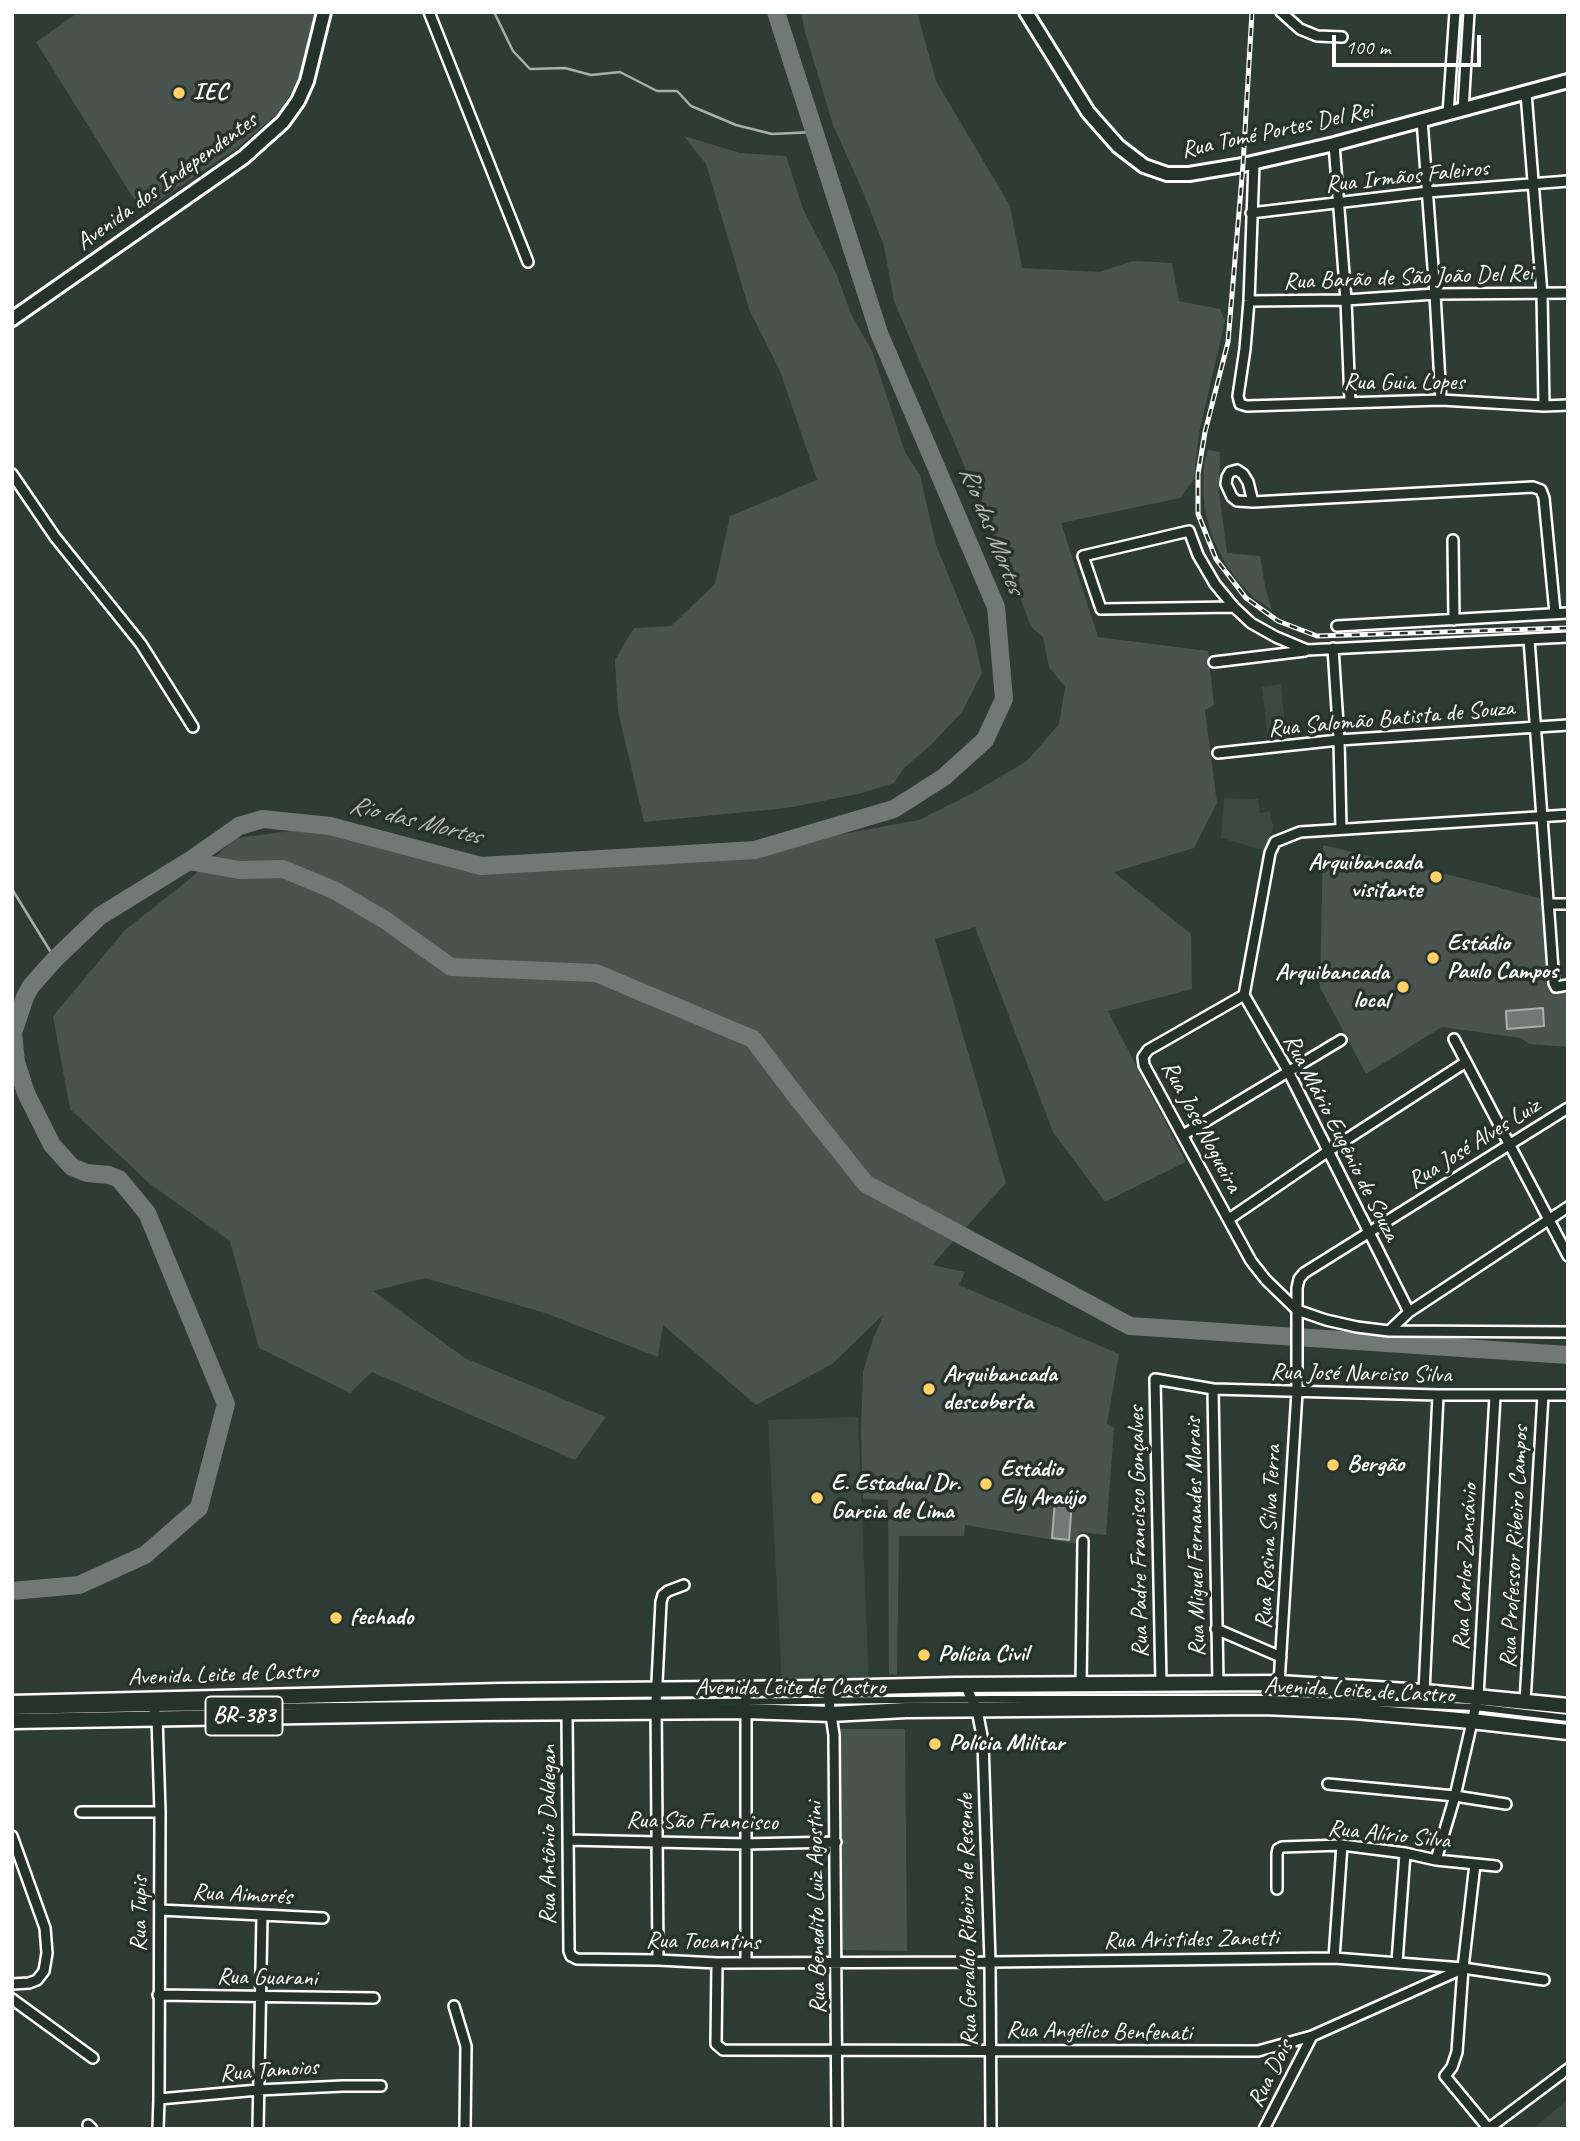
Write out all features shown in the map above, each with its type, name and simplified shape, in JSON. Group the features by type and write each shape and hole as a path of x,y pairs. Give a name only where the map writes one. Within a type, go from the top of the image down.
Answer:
{"highway":[{"name":"Avenida Leite de Castro","path":"12,1703 155,1708 567,1713 656,1701 829,1701 965,1685 1279,1683 1424,1692 1568,1732"},
{"path":"1266,1703 1279,1683"},
{"name":"Avenida Leite de Castro","path":"12,1721 155,1708 745,1700 829,1701 906,1710 974,1705 1266,1703 1354,1711 1475,1708 1525,1702 1568,1706"}],"main road":[{"name":"Avenida dos Independentes","path":"12,319 244,157 283,122 298,101 307,81 324,12"},
{"name":"Rua Tomé Portes Del Rei","path":"1026,12 1088,112 1118,146 1144,166 1167,174 1189,174 1254,163 1568,81"}],"street":[{"path":"429,12 528,262"},
{"path":"1280,12 1300,29 1317,36 1342,37"},
{"path":"1448,114 1455,12"},
{"path":"1463,110 1469,12"},
{"path":"1526,93 1542,294 1544,406"},
{"path":"1422,120 1436,294 1441,400"},
{"path":"1334,144 1346,300 1350,402"},
{"path":"1249,301 1254,163"},
{"name":"Rua Irmãos Faleiros","path":"1251,213 1429,192 1568,181"},
{"name":"Rua Barão de São João Del Rei","path":"1249,301 1346,300 1436,294 1568,293"},
{"name":"Rua Guia Lopes","path":"1249,301 1238,396 1240,404 1247,406 1441,400 1568,405"},
{"path":"12,474 55,537 141,644 193,727"},
{"path":"1253,502 1533,487 1541,490 1544,498 1555,613"},
{"path":"1234,607 1101,609 1083,556 1189,531 1198,555 1215,584 1234,607 1251,623 1307,650"},
{"path":"1453,540 1454,620"},
{"path":"1337,626 1568,612"},
{"path":"1214,662 1333,648 1568,638"},
{"path":"1530,639 1554,983 1556,987 1568,985"},
{"path":"1333,648 1341,829"},
{"name":"Rua Salomão Batista de Souza","path":"1218,753 1339,740 1568,725"},
{"path":"1244,995 1270,853 1275,842 1300,832 1568,815"},
{"path":"1548,904 1568,904"},
{"name":"Rua Mário Eugênio de Souza","path":"1244,995 1288,1071 1409,1312"},
{"name":"Rua José Nogueira","path":"1244,995 1148,1051 1143,1056 1144,1065 1257,1270 1297,1310"},
{"path":"1454,1039 1568,1256"},
{"path":"1183,1135 1340,1040"},
{"path":"1229,1219 1466,1062"},
{"name":"Rua José Alves Luiz","path":"1297,1379 1297,1287 1304,1273 1568,1108"},
{"path":"1389,1331 1409,1312 1568,1208"},
{"path":"1297,1310 1341,1324 1389,1331 1568,1332"},
{"name":"Rua José Narciso Silva","path":"1155,1379 1213,1390 1568,1395"},
{"name":"Rua Padre Francisco Gonçalves","path":"1155,1379 1161,1684"},
{"name":"Rua Rosina Silva Terra","path":"1279,1683 1297,1379"},
{"name":"Rua Miguel Fernandes Morais","path":"1213,1390 1218,1684"},
{"path":"1424,1692 1438,1395"},
{"name":"Rua Professor Ribeiro Campos","path":"1525,1702 1543,1395"},
{"name":"Rua Carlos Zansávio","path":"1436,1860 1475,1708 1495,1396"},
{"path":"1081,1685 1083,1541"},
{"path":"659,1960 656,1701 662,1602 663,1595 668,1591 684,1585"},
{"path":"1216,1629 1281,1657"},
{"name":"Rua Geraldo Ribeiro de Resende","path":"965,1685 974,1705 983,1741 990,1962 991,2129"},
{"path":"745,1700 746,1962"},
{"name":"Rua Benedito Luiz Agostini","path":"829,1701 834,1735 837,2129"},
{"path":"12,1711 155,1708"},
{"name":"Rua Tupis","path":"155,1708 160,1812 158,2129"},
{"path":"1475,1708 1568,1718"},
{"name":"Rua Antônio Daldegan","path":"567,1713 571,1956"},
{"path":"1328,1784 1454,1796 1506,1804"},
{"path":"81,1812 160,1812"},
{"path":"12,1836 45,1928 47,1953 44,1971 37,1980 12,1984"},
{"name":"Rua São Francisco","path":"568,1840 836,1842"},
{"path":"1334,1958 1342,1845"},
{"name":"Rua Alírio Silva","path":"1277,1889 1278,1849 1282,1847 1342,1845 1436,1860 1496,1866"},
{"path":"1396,1962 1405,1853"},
{"path":"1475,1864 1457,2052 1452,2067 1445,2076 1488,2129 1568,2069"},
{"name":"Rua Aimorés","path":"160,1910 323,1918"},
{"path":"258,2129 262,1916"},
{"name":"Rua Tocantins","path":"571,1956 577,1959 717,1963 836,1962"},
{"name":"Rua Aristides Zanetti","path":"836,1962 1334,1958 1464,1968 1544,1980"},
{"name":"Rua Angélico Benfenati","path":"717,1963 716,2044 723,2050 1242,2053 1312,2036 1464,1968"},
{"name":"Rua Guarani","path":"158,1995 374,1998"},
{"path":"12,1999 93,2058"},
{"path":"454,2006 466,2046 465,2129"},
{"name":"Rua Dois","path":"1264,2129 1312,2036"},
{"name":"Rua Tamoios","path":"159,2099 258,2090 344,2085 382,2086"}],"shaded area":[{"name":"IEC","path":"79,12 319,12 302,73 280,112 237,148 142,212 36,42"},
{"path":"801,12 917,12 936,81 1010,206 1022,268 1099,272 1134,261 1172,263 1179,301 1220,309 1225,321 1199,433 1194,479 1180,498 1061,523 1098,637 1208,651 1214,705 1205,710 1217,803 1194,848 1114,872 1191,934 1192,989 1108,1011 1186,1162 1105,1202 1053,1132 975,927 935,939 1006,1183 932,1265 965,1272 959,1285 1119,1354 1107,1424 1114,1428 1106,1535 1079,1532 1078,1544 965,1525 964,1536 899,1536 897,1675 889,1674 888,1500 863,1499 863,1372 884,1314 832,1364 756,1405 663,1325 658,1357 545,1313 425,1278 373,1291 465,1358 606,1417 575,1460 372,1372 350,1393 259,1348 230,1241 150,1184 70,1109 53,1016 125,930 185,883 236,838 330,826 481,866 755,850 919,820 971,794 1027,761 1059,724 1065,687 1049,667 1043,637 1031,627 894,301 884,246 833,125"},
{"path":"684,136 740,153 786,156 803,209 837,275 851,314 872,351 905,452 920,475 936,545 974,638 982,673 962,712 931,745 904,768 894,783 858,794 787,808 644,822 618,711 615,660 634,628 671,626 715,584 730,516 817,480 780,371 749,309 706,164"},
{"path":"1208,450 1220,452 1219,492 1227,553 1260,556 1272,610 1254,598 1239,582 1225,563 1213,539 1203,494 1204,463"},
{"path":"1281,684 1286,737 1268,740 1262,687"},
{"path":"1224,798 1258,799 1260,813 1270,811 1273,827 1267,851 1221,838"},
{"name":"Estádio Paulo Campos","path":"1323,845 1542,899 1548,988 1566,993 1568,1047 1529,1044 1521,1038 1442,1027 1366,1074 1320,987"},
{"path":"1543,1008 1544,1026 1507,1029 1506,1011"},
{"name":"E. Estadual Dr. Garcia de Lima","path":"858,1417 869,1685 782,1686 768,1420"},
{"path":"1055,1500 1072,1501 1069,1540 1052,1538"},
{"path":"840,1729 905,1729 907,1951 843,1950"},
{"path":"1568,2099 1568,2129 1533,2129"}],"waterway":[{"path":"494,12 513,51 530,69 565,68 591,75 620,72 657,91 677,91 691,106 736,125 772,134 814,132"},
{"name":"Rio das Mortes","path":"12,1591 79,1585 145,1555 199,1508 226,1404 147,1213 119,1179 87,1173 72,1167 52,1145 26,1093 16,1062 13,1033 31,986 100,916 189,861 239,826 263,819 330,826 481,866 755,850 894,809 944,777 985,740 1004,699 996,607 879,333 776,12"},
{"path":"189,861 239,870 283,869 334,890 385,920 451,967 596,973 753,1039 866,1184 1130,1326 1568,1355"},
{"path":"12,889 55,959"}],"railway":[{"path":"1252,12 1243,165 1228,342 1205,432 1198,474 1198,514 1216,559 1246,598 1278,621 1317,636 1568,628"}],"place":[{"name":"IEC","path":"179,93"},
{"name":"Arquibancada visitante","path":"1436,877"},
{"name":"Estádio Paulo Campos","path":"1433,958"},
{"name":"Arquibancada local","path":"1403,987"},
{"name":"Arquibancada descoberta","path":"929,1389"},
{"name":"Bergão","path":"1333,1465"},
{"name":"Estádio Ely Araújo","path":"986,1484"},
{"name":"E. Estadual Dr. Garcia de Lima","path":"817,1498"},
{"name":"fechado","path":"336,1618"},
{"name":"Polícia Civil","path":"924,1655"},
{"name":"Polícia Militar","path":"935,1744"}]}
